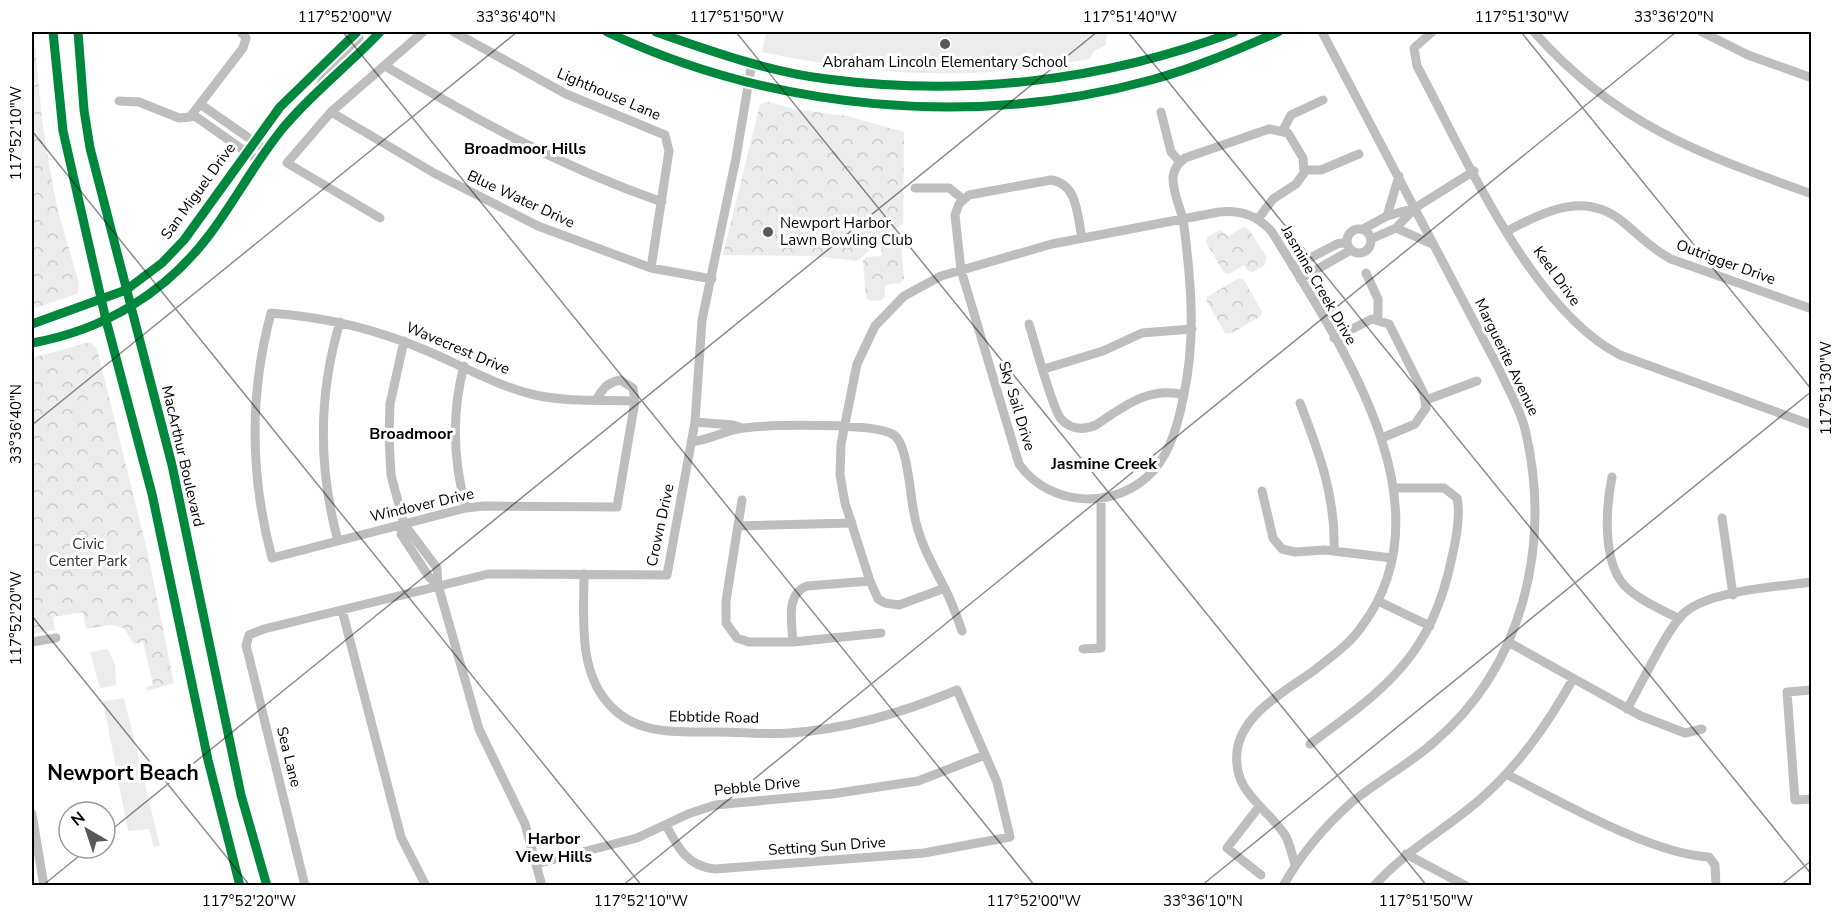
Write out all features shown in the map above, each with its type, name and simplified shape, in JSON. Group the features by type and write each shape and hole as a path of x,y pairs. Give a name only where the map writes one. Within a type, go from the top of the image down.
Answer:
{"main road":[{"path":"53,32 63,131 106,320 152,494 208,760 240,885"},
{"name":"MacArthur Boulevard","path":"78,32 84,110 90,148 171,465 241,795 267,885"},
{"name":"San Miguel Drive","path":"32,324 102,301 126,290 162,263 184,240 250,146 287,99 357,32"},
{"path":"32,343 87,328 106,320 157,289 199,248 262,156 300,108 380,32"},
{"path":"607,32 668,58 750,82 802,94 859,102 924,107 993,106 1065,98 1151,80 1228,54 1278,32"},
{"path":"656,32 752,62 826,79 880,84 967,86 1022,84 1094,72 1161,56 1233,32"}],"street":[{"path":"119,101 139,102 179,118 186,118 192,114 243,48 246,38 241,32"},
{"path":"318,91 326,74 356,44 359,38 357,32"},
{"path":"380,218 287,163 331,112 423,32"},
{"name":"Lighthouse Lane","path":"454,32 566,94 665,135 669,151 663,202 651,268"},
{"name":"Marguerite Avenue","path":"1283,885 1295,865 1324,829 1353,801 1421,753 1450,727 1474,697 1510,643 1528,590 1535,533 1535,499 1524,427 1500,371 1431,244 1399,176 1322,32"},
{"name":"Keel Drive","path":"1432,32 1414,48 1417,66 1507,231 1559,307 1580,328 1603,345 1638,363 1812,425"},
{"path":"1534,32 1588,85 1644,125 1706,156 1812,194"},
{"path":"1702,32 1748,55 1812,78"},
{"name":"Crown Drive","path":"249,635 264,629 488,574 667,575 695,422 702,320 712,279 752,62"},
{"path":"385,66 515,141 563,164 663,202"},
{"path":"1283,130 1291,115 1323,100"},
{"path":"200,104 262,156"},
{"name":"Blue Water Drive","path":"331,112 485,201 576,242 651,268 712,279"},
{"path":"945,588 892,605 878,599 870,581 840,475 844,426 857,364 875,326 893,305 914,289 961,270 1082,238 1234,210 1258,219 1273,199 1298,183 1305,170 1304,161 1293,139 1283,130 1269,129 1180,162 1171,152 1161,112"},
{"path":"192,114 250,146"},
{"path":"1305,170 1321,170 1359,154"},
{"name":"Sky Sail Drive","path":"963,199 955,215 961,270 1019,464 1032,479 1052,492 1074,498 1101,498 1128,490 1154,469 1169,446 1184,395 1192,329 1192,295 1183,218 1173,180 1180,162"},
{"path":"1293,267 1337,244 1349,246 1359,253 1367,250 1371,239 1396,228 1415,208 1474,171"},
{"path":"1387,216 1399,176"},
{"path":"915,188 949,188 963,199 975,193 1058,181 1072,193 1082,238"},
{"name":"Outrigger Drive","path":"1507,231 1557,208 1591,206 1621,220 1651,247 1671,259 1812,309"},
{"path":"1300,279 1349,246 1352,231 1363,229 1387,216 1415,208"},
{"name":"Jasmine Creek Drive","path":"1258,219 1272,232 1334,338 1382,438 1394,488 1396,525 1392,558 1378,601 1362,627 1347,644 1259,712 1244,730 1237,752 1238,774 1246,793 1286,837 1295,865"},
{"path":"1396,228 1431,244"},
{"path":"1363,229 1371,239"},
{"path":"1366,273 1378,299 1378,319"},
{"name":"Wavecrest Drive","path":"272,558 258,492 254,447 257,380 271,314 339,322 404,341 533,394 568,400 635,401"},
{"path":"1334,338 1366,321 1378,319 1394,329 1426,400 1424,414 1420,420 1382,438"},
{"path":"338,541 326,487 322,431 327,376 339,322"},
{"path":"1029,324 1058,414 1067,424 1080,429 1096,425 1144,396 1167,392 1184,395"},
{"path":"1044,369 1103,351 1142,333 1192,329"},
{"path":"404,341 392,388 389,437 392,475 404,524 438,568 438,585 479,729 518,807 542,885"},
{"path":"464,366 458,390 454,437 457,470 466,508"},
{"path":"596,400 604,387 620,380 633,388 635,401"},
{"path":"1426,400 1477,381"},
{"name":"Windover Drive","path":"272,558 466,508 484,506 618,507 635,401"},
{"path":"1300,403 1328,483 1334,520 1334,551"},
{"path":"695,422 733,425 742,428"},
{"path":"710,440 712,424"},
{"path":"692,442 710,440 742,428 844,426 887,431 899,440 917,531 930,563 945,588 962,632"},
{"path":"1612,477 1606,505 1614,569 1633,593 1679,619"},
{"path":"1310,744 1384,688 1407,663 1430,626 1450,567 1458,504 1454,494 1444,488 1394,488"},
{"path":"1262,491 1273,538 1282,549 1295,552 1313,549 1392,558"},
{"path":"1083,649 1101,648 1101,498"},
{"path":"742,500 726,601 726,623 737,638 749,642 793,642 881,633"},
{"path":"1722,518 1733,595"},
{"path":"738,526 852,523"},
{"name":"Ebbtide Road","path":"584,574 585,637 594,680 615,711 648,729 704,732 810,731 915,707 957,690 985,755"},
{"path":"793,642 792,601 798,590 807,586 870,581"},
{"path":"1627,709 1679,619 1701,602 1812,582"},
{"path":"1378,601 1430,626"},
{"path":"342,610 401,837 426,885"},
{"name":"Sea Lane","path":"249,635 246,646 305,885"},
{"path":"32,642 56,638"},
{"path":"1510,643 1627,709 1685,733 1702,729"},
{"path":"1374,885 1406,854 1462,814 1506,774 1541,732 1573,679"},
{"path":"1812,690 1787,692 1795,800 1812,799"},
{"name":"Pebble Drive","path":"536,864 637,838 701,808 729,802 832,794 918,781 985,755"},
{"name":"Setting Sun Drive","path":"666,825 684,856 700,866 715,869 902,855 1010,837 1002,798 985,755"},
{"path":"1506,774 1630,834 1671,850 1709,857 1715,865 1716,885"},
{"path":"1258,808 1227,848 1262,875"},
{"path":"32,814 44,885"},
{"path":"1406,854 1466,885"}],"green space":[{"path":"32,32 34,32 42,120 50,170 57,207 79,284 77,294 32,309"},
{"name":"Abraham Lincoln Elementary School","path":"766,32 1107,32 1106,45 1095,50 1089,59 1004,71 925,73 846,67 762,52"},
{"path":"768,102 799,110 847,116 904,132 903,223 857,261 815,256 723,255 760,104"},
{"path":"1243,227 1248,228 1267,258 1265,265 1253,272 1248,271 1244,265 1229,274 1224,273 1206,242 1207,237 1220,230 1228,236"},
{"path":"897,240 901,243 904,279 901,283 885,285 885,296 882,300 870,301 866,298 863,261 866,257 882,256 881,245 885,241"},
{"path":"1239,278 1244,280 1262,312 1261,316 1230,334 1225,333 1207,302 1207,297"},
{"name":"Civic Center Park","path":"90,342 97,349 148,554 174,683 147,691 146,687 153,685 143,642 134,644 124,628 110,625 86,629 83,612 53,617 55,630 32,634 32,358"},
{"path":"108,649 115,665 116,685 100,688 90,652"},
{"path":"124,698 160,846 154,847 149,829 128,831 103,701"}],"cycle path":[{"path":"53,32 63,131 106,320 152,494 208,760 240,886"},
{"path":"78,32 84,110 90,148 172,465 241,795 267,886"},
{"path":"32,324 126,290 162,263 184,240 280,107 357,32"},
{"path":"32,343 84,329 108,318 132,306 174,274 210,234 283,128 380,32"},
{"path":"607,32 671,58 737,79 805,94 874,104 944,107 1014,104 1083,95 1151,80 1184,70 1278,32"},
{"path":"656,32 740,60 805,76 879,84 931,86 1034,81 1084,73 1135,63 1234,32"}],"place":[{"name":"Abraham Lincoln Elementary School","path":"945,44"},
{"name":"Newport Harbor Lawn Bowling Club","path":"768,232"}],"district":[{"name":"Broadmoor Hills","path":"525,148"},
{"name":"Broadmoor","path":"411,433"},
{"name":"Jasmine Creek","path":"1104,463"},
{"name":"Newport Beach","path":"123,773"},
{"name":"Harbor View Hills","path":"554,847"}]}
